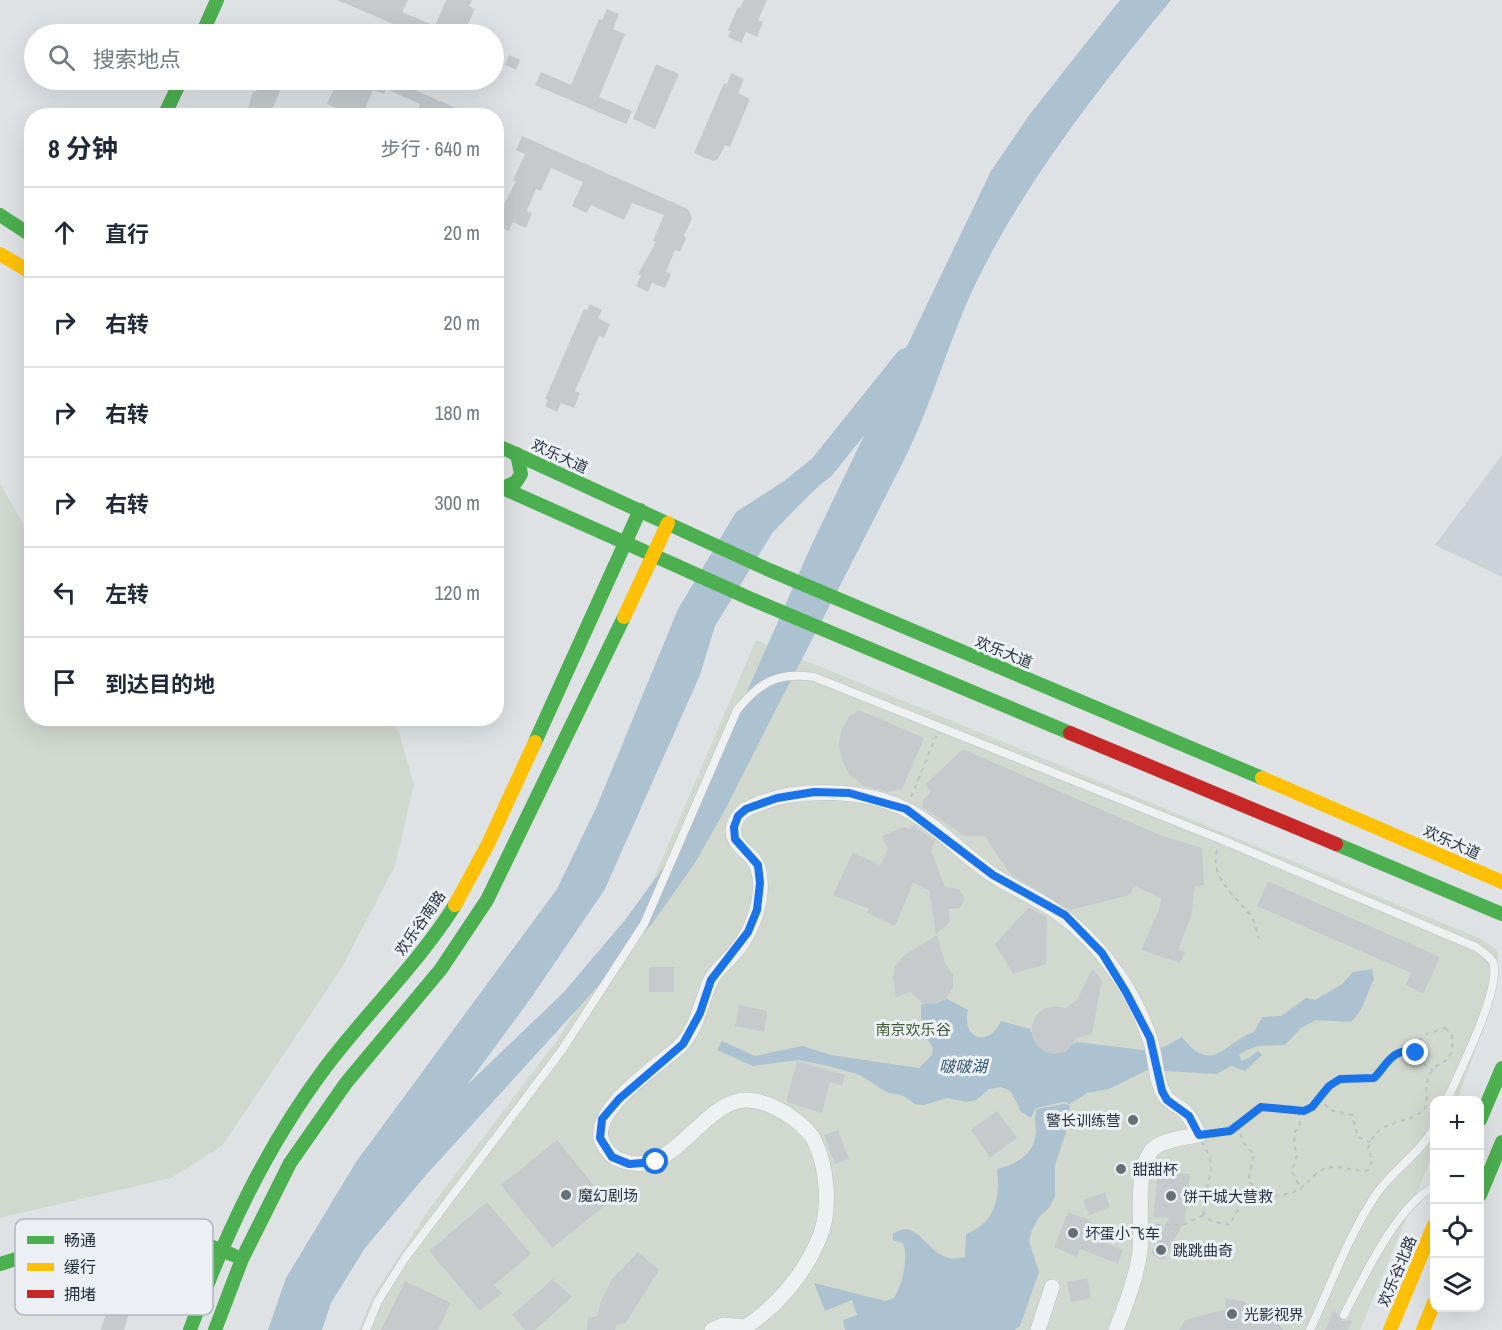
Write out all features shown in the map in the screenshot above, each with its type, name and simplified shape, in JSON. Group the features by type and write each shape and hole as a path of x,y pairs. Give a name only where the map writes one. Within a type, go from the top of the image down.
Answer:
{"main road":[{"path":"206,24 217,0"},
{"path":"168,108 176,90"},
{"path":"0,215 24,231"},
{"path":"0,254 24,268"},
{"name":"欢乐大道","path":"504,448 767,569 1502,882"},
{"path":"504,485 516,482 521,474 517,454"},
{"path":"504,488 624,544 751,599 1502,914"},
{"name":"欢乐谷南路","path":"213,1268 220,1249 272,1145 295,1110 327,1066 448,916 495,829 640,510"},
{"path":"215,1330 242,1259 290,1163 314,1126 467,933 519,838 668,523"},
{"path":"792,616 782,603 782,593 789,586 807,586"},
{"path":"996,701 1010,700 1019,693 1018,684 1012,673"},
{"path":"1251,808 1244,797 1245,787 1251,781 1265,780"},
{"path":"1463,897 1478,888 1479,879 1475,870"},
{"path":"1484,1109 1502,1068"},
{"path":"295,1110 292,1125 297,1131 302,1132 314,1126"},
{"path":"1484,1184 1502,1142"},
{"name":"欢乐谷北路","path":"1390,1330 1430,1235"},
{"path":"213,1247 242,1259"},
{"path":"0,1264 15,1260"},
{"path":"1423,1330 1430,1312"},
{"name":"欢乐谷南路","path":"190,1330 196,1315"}],"street":[{"path":"712,1330 723,1324 745,1327 767,1313 802,1269 821,1233 826,1195 822,1162 812,1136 781,1110 760,1101 737,1101 721,1110 656,1162 629,1164 612,1157 600,1138 602,1119 619,1099 683,1044 700,1013 711,980 748,932 757,910 760,883 758,865 735,839 734,827 738,816 746,809 777,798 814,792 849,793 906,809 993,875 1065,915 1102,953 1142,1018 1150,1038 1159,1080 1167,1100 1189,1116 1199,1135 1163,1144 1152,1150 1142,1181 1141,1225 1135,1279 1116,1330"},
{"path":"1038,1330 1052,1287"}],"lane":[{"path":"366,1330 378,1301 405,1258 562,1050 644,924 737,710 752,692 771,680 793,675 814,678 939,727 1220,839 1476,947 1493,961 1496,976 1493,995 1449,1096"},
{"path":"1310,1330 1375,1195 1391,1173 1430,1136"},
{"path":"1344,1315 1406,1208 1430,1189"}],"path":[{"path":"906,809 939,727"},
{"path":"1220,839 1215,859 1216,872 1240,907 1252,917 1259,939"},
{"path":"1436,1029 1450,1031 1454,1052 1451,1057 1433,1070 1428,1079 1425,1109 1419,1114 1393,1122 1374,1135 1368,1149 1372,1166 1369,1170 1353,1171 1334,1166 1324,1168 1312,1176 1301,1189 1293,1192 1266,1194 1241,1206 1230,1225 1210,1220 1204,1215 1211,1163 1199,1135 1230,1131 1251,1112 1261,1107 1299,1112 1312,1107 1329,1086 1340,1079 1374,1078 1390,1057 1412,1051 1424,1035 1436,1029"},
{"path":"1412,1051 1421,1055 1425,1065 1433,1070"},
{"path":"1319,1097 1330,1110 1352,1115 1358,1137 1370,1142"},
{"path":"1299,1112 1300,1124 1295,1132 1294,1144 1297,1155 1292,1172 1301,1189"},
{"path":"1239,1125 1242,1141 1254,1155 1248,1181 1266,1194"},
{"path":"1141,1225 1182,1225 1204,1215"}],"shaded area":[{"path":"1502,455 1502,577 1435,545"}],"green space":[{"path":"0,483 24,525 24,726 394,726 399,732 414,785 395,866 341,969 222,1146 171,1178 0,1218"},
{"name":"南京欢乐谷","path":"756,640 1479,938 1498,952 1498,965 1490,1003 1459,1096 1430,1096 1430,1162 1360,1330 359,1330 373,1296 430,1208 560,1036 653,880"}],"water":[{"path":"1120,0 1171,0 1064,138 1015,211 994,249 956,329 906,456 726,808 695,863 654,921 602,982 426,1175 365,1248 331,1303 322,1330 268,1330 286,1278 356,1162 557,889 597,806 678,609 736,512 815,461 831,473 773,532 715,626 700,675 605,889 531,998 467,1085 563,993 625,920 671,857 714,767 811,546 991,171 1030,114"},
{"name":"啵啵湖","path":"1372,969 1374,979 1362,1007 1351,1022 1316,1020 1301,1028 1285,1045 1257,1046 1239,1054 1241,1060 1247,1059 1258,1051 1262,1055 1245,1071 1231,1066 1217,1074 1147,1070 1109,1089 1087,1093 1070,1104 1063,1102 1036,1108 1031,1118 1020,1111 1010,1091 1001,1087 989,1089 976,1100 966,1102 947,1098 924,1105 915,1104 904,1096 886,1092 860,1075 828,1066 798,1060 753,1066 717,1050 722,1041 755,1056 802,1046 831,1055 919,1068 932,1055 933,1048 921,1029 921,1005 947,999 968,1010 968,1027 977,1037 989,1035 996,1030 1001,1021 1030,1029 1039,1045 1060,1051 1077,1042 1143,1050 1164,1047 1182,1037 1202,1054 1210,1055 1218,1053 1254,1032 1262,1017 1281,1016 1306,998 1315,1000 1342,984 1353,972"},
{"path":"1070,1105 1066,1132 1055,1165 1055,1196 1049,1208 1039,1217 1029,1241 1039,1272 1020,1326 1014,1330 845,1330 843,1320 857,1315 852,1300 825,1311 814,1283 885,1301 894,1298 902,1279 905,1249 903,1243 893,1240 893,1234 903,1229 911,1230 919,1235 942,1256 953,1259 965,1257 966,1234 984,1223 994,1208 998,1189 997,1169 1018,1161 1032,1147 1035,1140 1037,1109"}],"building":[{"path":"337,0 408,0 402,12 430,24 393,24"},
{"path":"446,0 472,0 469,6 475,9 468,24 436,24"},
{"path":"744,0 767,0 758,20 763,22 757,37 746,32 741,43 728,37 731,31 728,30 738,7 740,8"},
{"path":"607,9 619,14 613,29 625,34 599,97 632,111 626,124 535,85 541,72 571,85 599,19 602,20"},
{"path":"509,55 520,60 516,70 505,65"},
{"path":"656,64 679,74 655,129 633,119"},
{"path":"731,73 744,79 738,93 750,99 730,147 725,145 718,159 713,161 694,153 724,83 727,84"},
{"path":"257,90 281,90 273,108 248,108 253,91"},
{"path":"333,90 373,90 365,108 336,108 327,104"},
{"path":"373,90 386,90 384,94"},
{"path":"388,90 415,90 456,108 418,108 420,104"},
{"path":"522,136 688,209 692,218 680,252 675,250 666,272 671,274 665,288 652,283 648,292 636,286 641,276 638,274 656,242 653,241 664,215 632,203 624,220 591,205 587,213 572,206 583,182 551,168 541,191 536,189 527,211 532,213 526,228 513,222 509,231 504,229 504,204 516,181 513,180 525,154 516,150"},
{"path":"590,304 602,310 598,318 610,324 604,338 599,336 575,391 580,393 574,408 561,403 557,412 545,406 548,400 545,399 584,309 587,310"},
{"path":"859,710 924,738 902,789 888,792 864,786 849,774 842,760 839,744 841,731 850,716"},
{"path":"963,749 1160,835 1202,848 1204,885 1195,886 1191,917 1178,950 1185,952 1180,963 1141,950 1159,910 1161,898 1134,886 1130,895 1070,910 1010,874 985,836 965,836 922,807 923,800 931,791 925,785"},
{"path":"913,825 935,841 931,850 945,887 959,889 965,899 960,908 949,909 950,922 936,934 929,890 913,883 895,926 867,913 869,909 833,895 853,852 880,865 888,849 882,836 905,827 911,830"},
{"path":"1268,881 1440,957 1423,994 1406,985 1411,973 1257,906"},
{"path":"1029,907 1047,917 1046,964 1013,974 995,944"},
{"path":"937,935 945,963 953,975 953,987 947,998 936,1004 924,1004 910,992 896,997 893,978 895,967 903,956"},
{"path":"649,967 674,967 674,992 649,992"},
{"path":"1092,969 1102,980 1092,1034 1077,1038 1066,1052 1055,1054 1045,1052 1036,1045 1032,1035 1032,1025 1036,1015 1045,1008 1055,1006 1066,1008 1077,1000"},
{"path":"739,1005 767,1011 764,1032 735,1026"},
{"path":"797,1061 845,1075 842,1085 830,1082 822,1113 786,1102"},
{"path":"997,1111 1017,1138 990,1158 971,1130"},
{"path":"838,1130 849,1159 835,1164 824,1135"},
{"path":"557,1140 608,1203 552,1248 501,1185"},
{"path":"1158,1170 1190,1174 1185,1220 1164,1260 1151,1254 1169,1218 1153,1217"},
{"path":"1105,1192 1110,1207 1089,1215 1083,1200"},
{"path":"487,1202 531,1254 494,1285 502,1293 480,1311 429,1251"},
{"path":"1068,1212 1092,1221 1086,1235 1123,1250 1118,1264 1080,1249 1077,1257 1054,1247"},
{"path":"638,1252 659,1270 625,1324 617,1324 615,1330 587,1330 588,1318 598,1316 600,1303 612,1279"},
{"path":"1087,1278 1091,1298 1071,1302 1067,1282"},
{"path":"553,1279 572,1297 535,1330 525,1330 512,1315"},
{"path":"405,1281 451,1303 438,1330 381,1330"},
{"name":"光影视界","path":"1225,1298 1243,1301 1260,1313 1268,1306 1283,1330 1179,1330 1185,1320 1226,1309"},
{"path":"1333,1311 1338,1313 1342,1321 1353,1320 1348,1330 1325,1330"},
{"path":"105,1315 129,1315 124,1330 101,1330"}],"waterway":[{"path":"796,488 822,467 907,361"}],"traffic: fast":[{"path":"206,24 217,0"},
{"path":"168,108 176,90"},
{"path":"0,215 24,231"},
{"path":"504,449 767,569 1262,778"},
{"path":"504,488 516,482 521,474 517,454"},
{"path":"504,489 751,599 1070,733"},
{"path":"535,742 640,510"},
{"path":"215,1330 242,1259 290,1163 346,1083 441,969 487,900 624,617"},
{"path":"1336,844 1502,914"},
{"path":"213,1271 248,1194 303,1098 358,1027 409,968 455,905"},
{"path":"1484,1111 1502,1068"},
{"path":"1484,1185 1502,1142"},
{"path":"213,1248 233,1255"},
{"path":"0,1264 15,1259"},
{"path":"190,1330 196,1315"}],"traffic: slow":[{"path":"0,254 24,268"},
{"path":"624,617 668,523"},
{"path":"455,905 488,844 535,742"},
{"path":"1262,778 1502,882"},
{"path":"1390,1330 1430,1235"},
{"path":"1423,1330 1430,1312"}],"traffic: jam":[{"path":"1070,733 1336,844"}],"place":[{"name":"警长训练营","path":"1133,1120"},
{"name":"甜甜杯","path":"1121,1169"},
{"name":"魔幻剧场","path":"566,1195"},
{"name":"饼干城大营救","path":"1171,1196"},
{"name":"坏蛋小飞车","path":"1073,1233"},
{"name":"跳跳曲奇","path":"1161,1250"},
{"name":"光影视界","path":"1232,1314"}],"route":[{"path":"656,1162 629,1164 612,1157 600,1138 602,1119 619,1099 683,1044 700,1013 711,980 719,967 736,951 748,932 757,910 760,883 758,865 735,839 734,827 738,816 746,809 777,798 814,792 849,793 906,809 993,875 1065,915 1102,953 1142,1018 1156,1059 1162,1091 1167,1100 1189,1116 1199,1135 1230,1131 1246,1119 1251,1112 1261,1107 1294,1112 1304,1111 1312,1107 1329,1086 1340,1079 1374,1078 1395,1054 1412,1051 1416,1053"}]}
